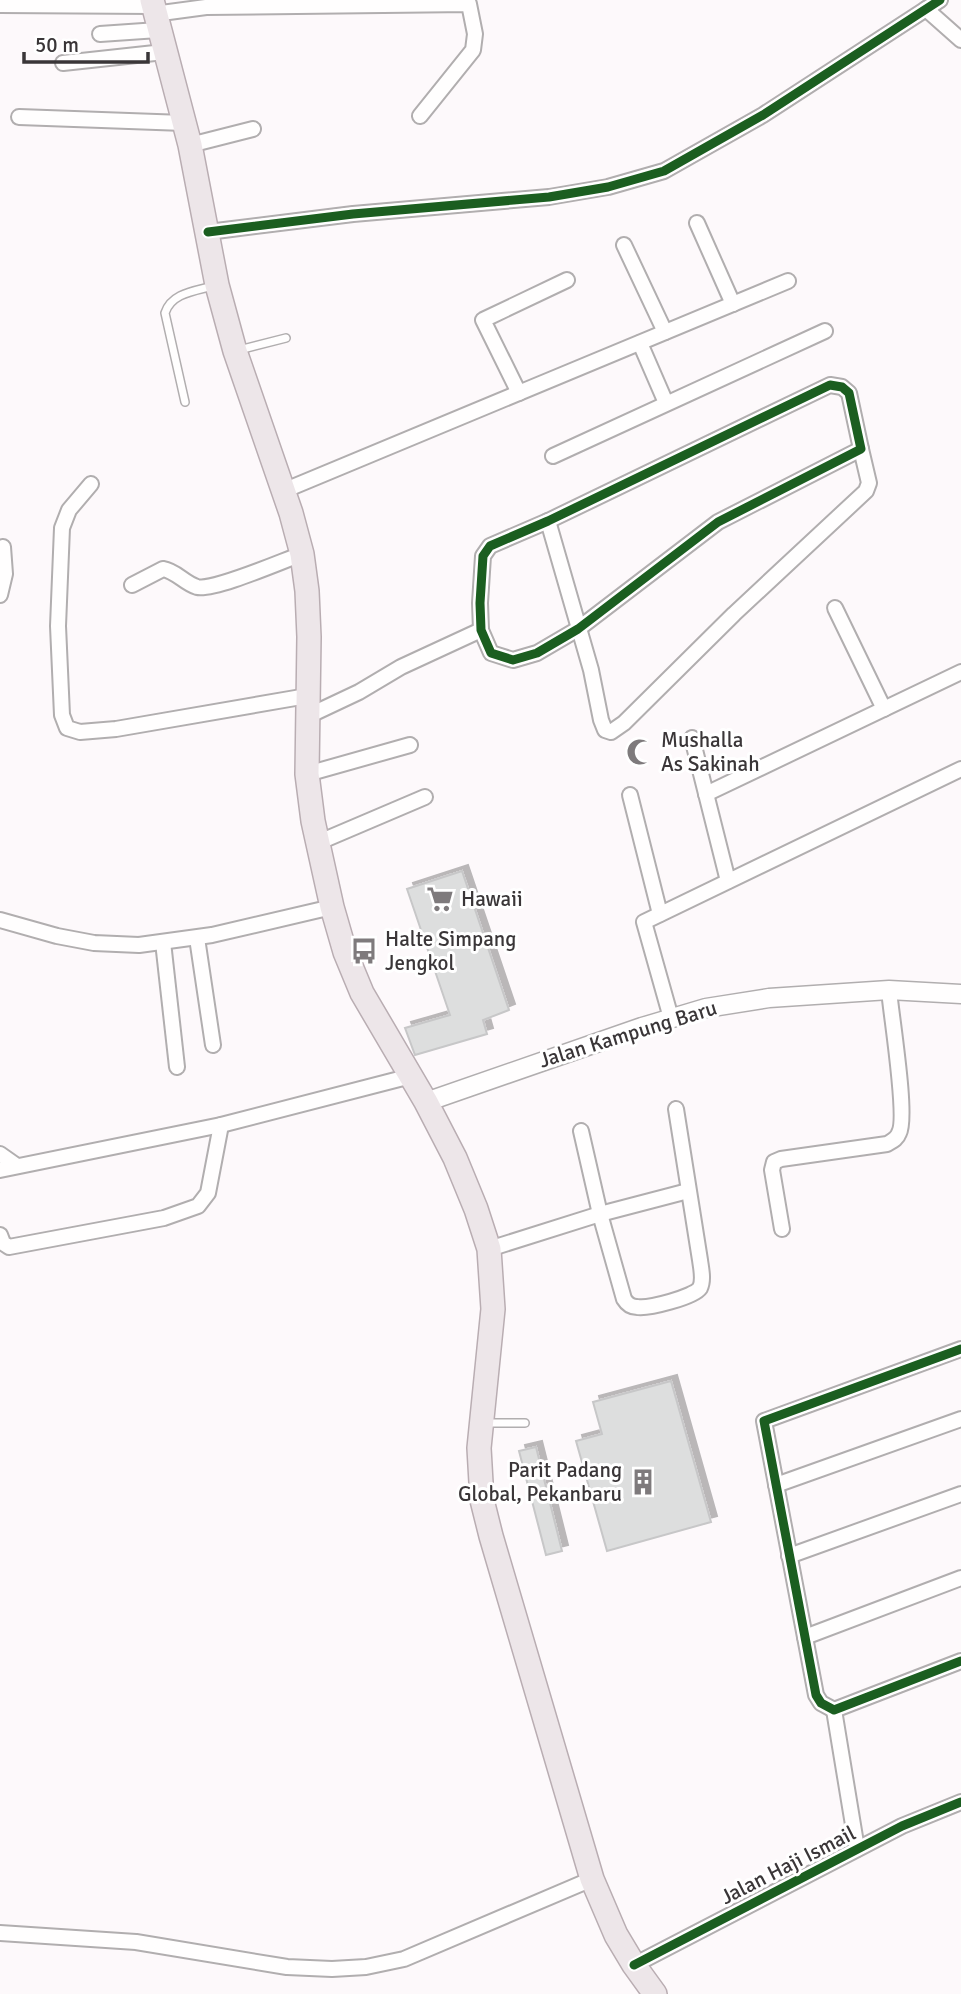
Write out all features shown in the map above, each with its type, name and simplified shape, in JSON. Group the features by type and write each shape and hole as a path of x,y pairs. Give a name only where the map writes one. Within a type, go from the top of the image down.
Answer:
{"main road":[{"path":"156,20 187,134 217,285 235,351 302,554 308,626 307,774 317,843 332,907 345,952 362,993 426,1102 466,1184 489,1249 493,1309 480,1423 480,1477 491,1536 592,1879 616,1935 655,1994"}],"street":[{"path":"208,232 353,214 549,197 608,187 664,171 764,115 940,0"},
{"path":"100,34 206,7 237,4 468,2 475,34 473,50 421,116"},
{"path":"0,5 156,20"},
{"path":"926,9 961,40"},
{"path":"64,63 156,20"},
{"path":"19,117 187,134 253,129"},
{"path":"697,223 733,304"},
{"path":"625,244 665,332"},
{"path":"519,393 484,320 568,280"},
{"path":"283,491 788,281"},
{"path":"553,456 825,331"},
{"path":"640,343 666,402"},
{"path":"548,521 578,629 591,670 601,720 605,730 611,732 624,723 734,614 866,491 869,483 849,393 842,387 830,385 548,521 508,536 487,549 481,567 481,630 491,653 513,660 537,653 578,629 718,522 861,449"},
{"path":"91,484 67,514 61,537 58,626 62,715 67,728 80,732 106,730 306,706 359,692 401,667 481,630"},
{"path":"0,595 5,574 3,547"},
{"path":"132,584 163,569 200,588 302,554"},
{"path":"835,608 884,709"},
{"path":"706,794 961,672"},
{"path":"692,738 728,881"},
{"path":"307,774 410,745"},
{"path":"671,1018 644,922 961,769"},
{"path":"630,795 660,914"},
{"path":"317,843 425,797"},
{"path":"0,920 57,936 127,946 197,938 332,907"},
{"path":"197,938 213,1045"},
{"path":"163,942 177,1067"},
{"path":"782,1229 772,1170 774,1162 887,1143 894,1140 900,1132 902,1107 889,990"},
{"name":"Jalan Kampung Baru","path":"426,1102 671,1018 737,1002 889,990 961,994"},
{"path":"0,1170 221,1125 411,1076"},
{"path":"581,1132 600,1214 626,1303 644,1307 680,1299 699,1290 701,1282 700,1260 676,1110"},
{"path":"0,1235 3,1243 9,1247 164,1218 191,1210 204,1202 208,1192 221,1125"},
{"path":"0,1154 18,1166"},
{"path":"489,1249 600,1214 688,1191"},
{"path":"961,1349 764,1421 816,1695 821,1703 834,1710 961,1661"},
{"path":"776,1485 961,1419"},
{"path":"789,1556 961,1494"},
{"path":"805,1637 961,1578"},
{"path":"834,1710 857,1849"},
{"name":"Jalan Haji Ismail","path":"634,1965 902,1826 961,1802"},
{"path":"0,1933 136,1942 287,1967 366,1967 404,1959 592,1879"}],"lane":[{"path":"186,402 164,313 170,303 180,295 217,285"},
{"path":"235,351 286,338"},
{"path":"480,1423 525,1423"}],"building":[{"path":"462,871 509,1010 483,1020 487,1034 415,1055 405,1028 450,1015 407,889"},
{"name":"Parit Padang Global, Pekanbaru","path":"671,1381 711,1522 607,1551 576,1441 602,1434 593,1402"},
{"path":"536,1447 562,1551 546,1555 519,1451"}],"cycle path":[{"path":"208,232 353,214 549,197 608,187 664,171 763,115 940,0"},
{"path":"830,385 842,387 849,393 861,449 718,522 578,629 537,653 513,660 491,653 481,630 480,603 483,556 490,546 548,521 830,385"},
{"path":"961,1349 764,1421 816,1695 821,1703 834,1710 961,1661"},
{"path":"634,1965 902,1826 961,1802"}],"place":[{"name":"Mushalla As Sakinah","path":"640,752"},
{"name":"Hawaii","path":"440,899"},
{"name":"Halte Simpang Jengkol","path":"364,951"},
{"name":"Parit Padang Global, Pekanbaru","path":"643,1482"}]}
